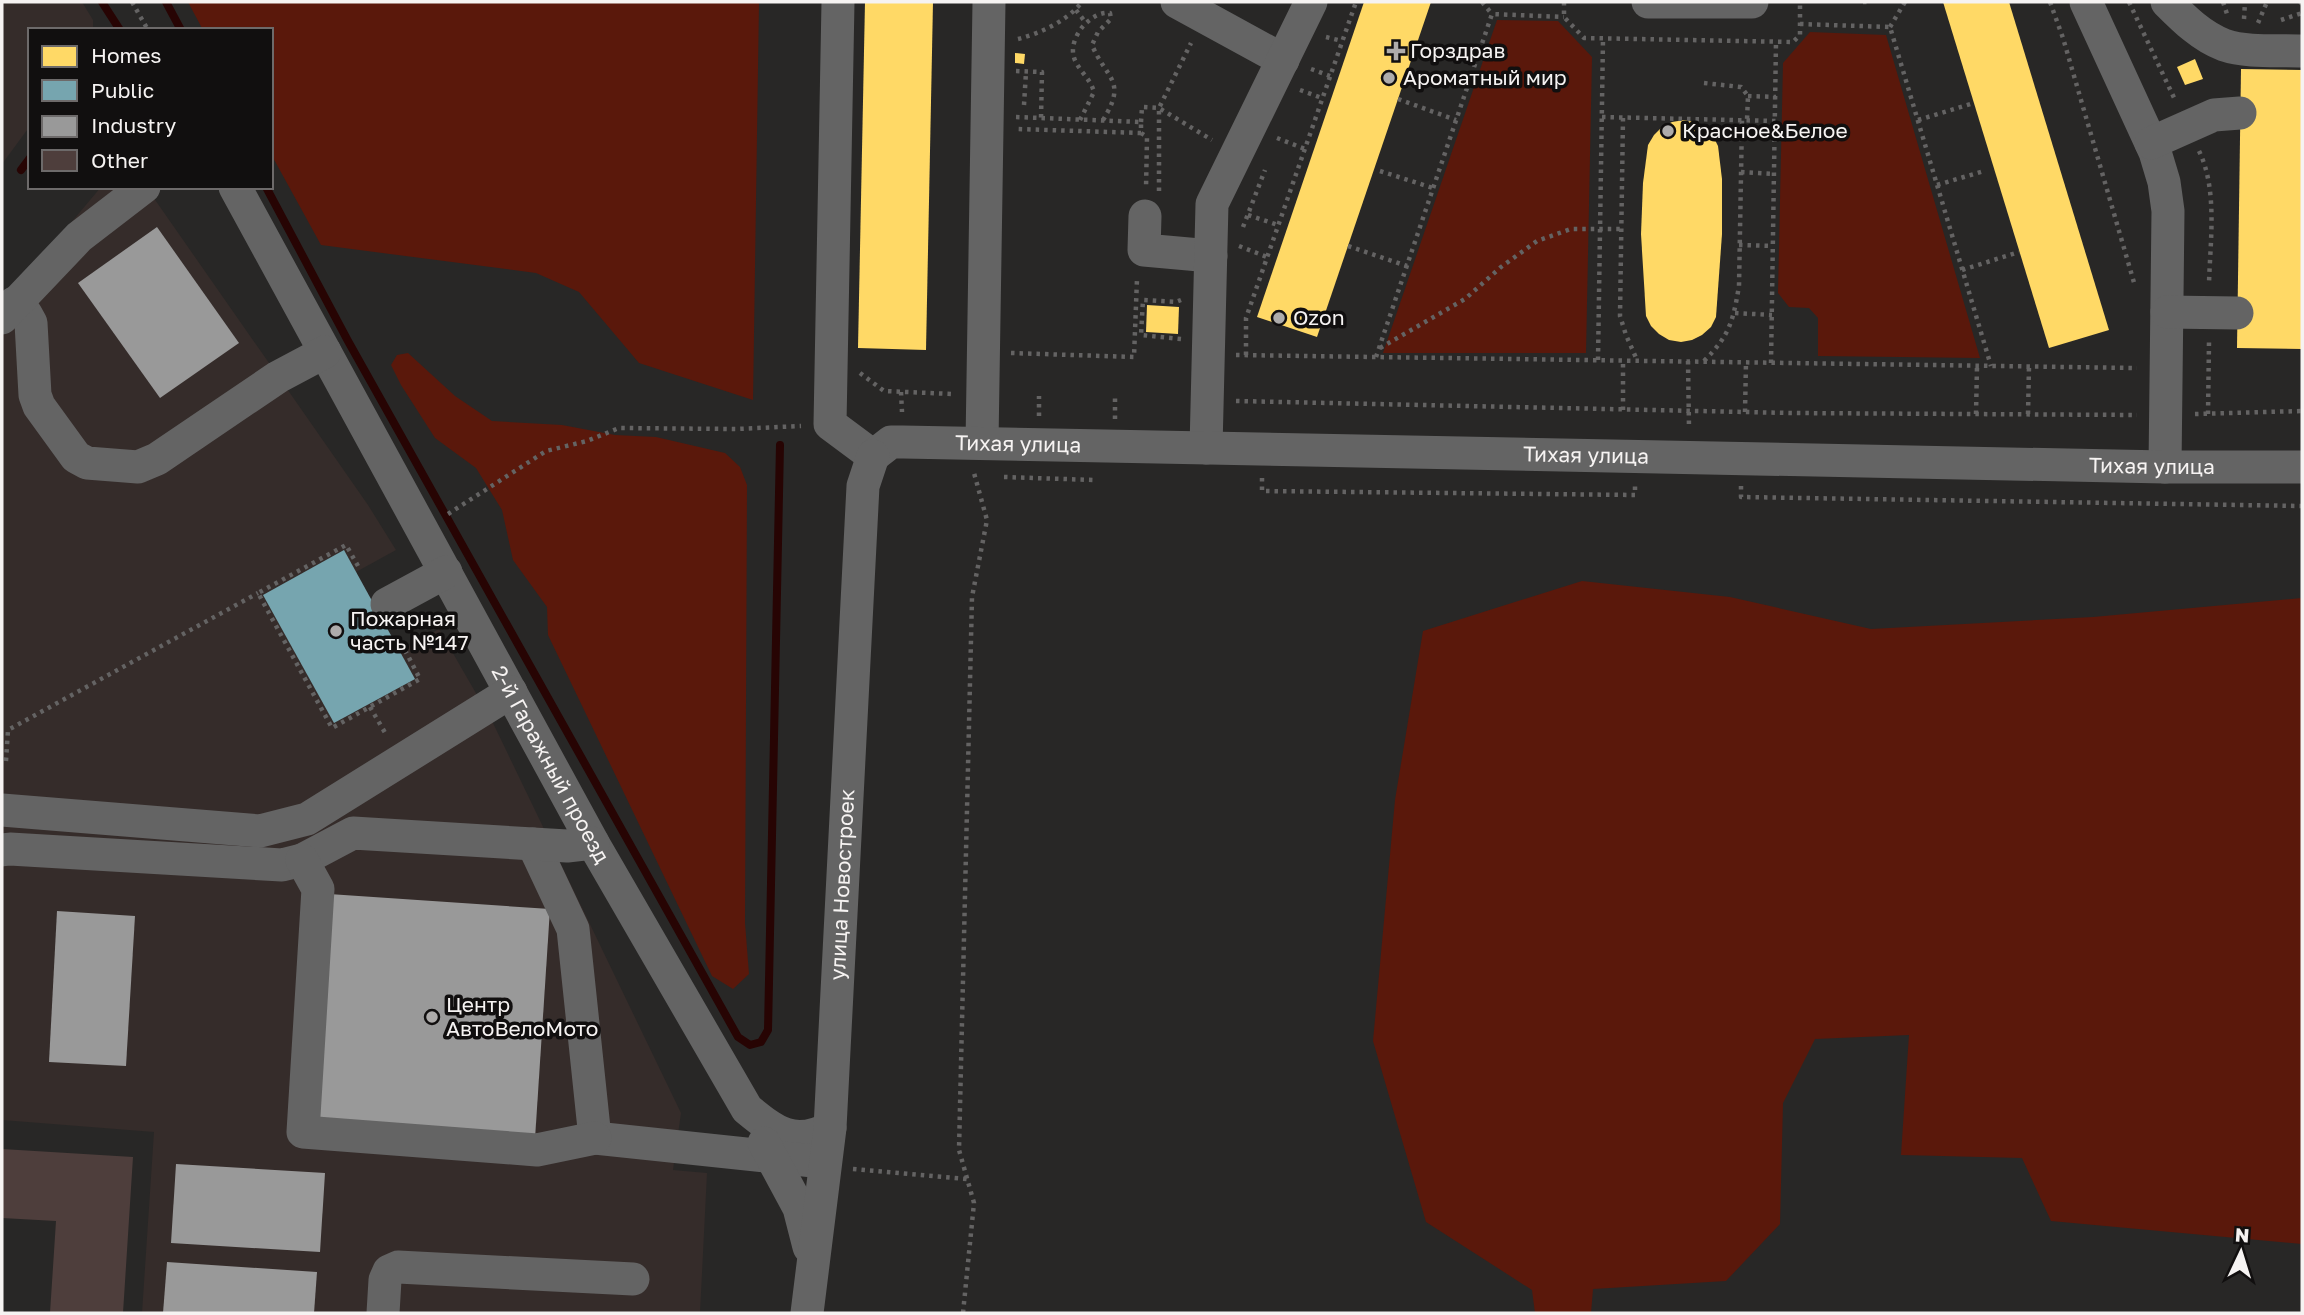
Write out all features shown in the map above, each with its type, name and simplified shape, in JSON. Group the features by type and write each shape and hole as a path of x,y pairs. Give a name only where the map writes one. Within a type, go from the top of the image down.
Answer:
{"street":[{"path":"838,2 830,424 873,456"},
{"path":"987,463 985,353 989,2"},
{"path":"1206,448 1198,350 1224,250 1212,204 1294,71 1311,2"},
{"path":"1648,2 1752,2"},
{"path":"2086,2 2151,143 2164,182 2168,211 2165,467"},
{"path":"2166,2 2190,25 2225,45 2302,51"},
{"path":"1190,9 1294,71"},
{"path":"2151,143 2214,116 2240,113"},
{"path":"8,310 79,237 141,189"},
{"name":"2-й Гаражный проезд","path":"236,189 593,843 747,1109 770,1128 785,1135 815,1136 830,1128"},
{"path":"1150,200 1144,250 1224,250"},
{"path":"8,310 26,314 30,323 35,395 39,406 76,457 95,465 138,467 157,459 278,377 325,352"},
{"path":"2167,312 2237,313"},
{"name":"Тихая улица","path":"873,456 891,442 987,463 1206,448 2165,467 2302,467"},
{"name":"улица Новостроек","path":"807,1313 830,1128 863,486 873,456"},
{"path":"387,604 446,572"},
{"path":"2,810 260,831 284,826 307,819 511,692"},
{"path":"2,850 282,865 302,860 353,833 567,846 593,843"},
{"path":"533,844 573,929 595,1138"},
{"path":"302,860 318,889 303,1132 537,1150 595,1138 827,1162"},
{"path":"747,1109 799,1208 814,1262"},
{"path":"383,1313 385,1280 389,1271 398,1267 632,1279"}],"path":[{"path":"132,2 147,28"},
{"path":"1010,40 1038,34 1076,10 1082,2"},
{"path":"1246,355 1246,318 1356,2"},
{"path":"1482,2 1492,14 1564,17"},
{"path":"1863,2 1869,2"},
{"path":"1905,2 1890,27 1991,366"},
{"path":"2050,2 2063,38 2136,290"},
{"path":"2257,27 2267,2"},
{"path":"1150,200 1159,108 1190,9"},
{"path":"1076,10 1086,23"},
{"path":"1080,120 1094,92 1091,82 1080,71 1072,53 1074,40 1086,23 1094,17 1110,13 1111,19 1097,32 1092,45 1098,60 1109,72 1115,88 1112,105 1102,121"},
{"path":"1376,357 1492,14"},
{"path":"1800,24 1890,27"},
{"path":"1598,360 1603,38"},
{"path":"1771,363 1776,42"},
{"path":"1010,71 1042,72 1041,118"},
{"path":"1294,71 1330,76"},
{"path":"1294,71 1322,98"},
{"path":"1024,105 1026,72"},
{"path":"1704,83 1741,88 1748,96 1776,97"},
{"path":"1703,361 1716,349 1733,322 1739,286 1741,172 1748,96"},
{"path":"1398,99 1456,120"},
{"path":"1918,120 1974,103"},
{"path":"1141,133 1142,107 1159,108 1218,144"},
{"path":"1009,117 1141,122"},
{"path":"1602,117 1776,121"},
{"path":"1623,118 1620,316 1637,360"},
{"path":"1009,128 1141,133 1147,137 1150,200"},
{"path":"1277,138 1305,149"},
{"path":"1380,171 1433,188"},
{"path":"1937,185 1984,171"},
{"path":"1741,172 1775,174"},
{"path":"1248,215 1278,225"},
{"path":"1379,349 1465,299 1501,267 1537,241 1571,229 1622,229"},
{"path":"1739,245 1773,246"},
{"path":"1348,246 1407,266"},
{"path":"1224,250 1267,257"},
{"path":"1962,270 2019,252"},
{"path":"985,353 1134,357 1137,268"},
{"path":"1186,296 1176,302 1143,300 1141,335 1176,337 1198,350 1246,355 2166,368"},
{"path":"1734,313 1772,315"},
{"path":"1623,360 1623,410"},
{"path":"1688,361 1689,428"},
{"path":"1745,412 1746,362"},
{"path":"1976,414 1977,366"},
{"path":"2028,414 2029,366"},
{"path":"901,392 902,416"},
{"path":"1224,401 1745,412 2165,415 2302,411"},
{"path":"456,509 546,451 587,441 620,428 736,429 830,424"},
{"path":"963,1313 974,1203 959,1150 972,597 987,520 973,467 987,463 1004,477 1094,480"},
{"path":"1262,491 1635,495 1636,477"},
{"path":"1741,481 1741,497 2302,506"},
{"path":"6,761 8,730 346,545 358,566"},
{"path":"258,593 332,728 420,679 406,652"},
{"path":"370,707 393,746"},
{"path":"827,1162 847,1168 967,1179"}],"shaded area":[{"path":"2,2 82,2 93,20 93,28 28,28 28,129 2,164"},
{"path":"188,2 759,2 753,400 639,363 579,292 536,273 321,245 273,158 273,28 202,28"},
{"path":"1497,20 1558,21 1592,57 1586,353 1383,353"},
{"path":"1810,32 1886,35 1980,358 1818,356 1818,318 1809,308 1789,307 1778,293 1783,63"},
{"path":"99,189 145,189 368,505 396,550 356,572 400,651 439,629 492,721 681,1113 673,1170 707,1173 700,1313 142,1313 154,1132 2,1120 2,305"},
{"path":"408,353 455,396 492,421 562,425 615,435 656,437 725,453 740,467 747,485 745,923 749,974 733,989 712,976 548,635 547,607 513,560 502,510 476,468 435,438 401,385 391,365 397,355"},
{"path":"1582,581 1730,597 1871,629 2093,617 2302,598 2302,1244 2051,1221 2022,1158 1901,1155 1909,1035 1815,1039 1783,1103 1780,1224 1726,1281 1593,1289 1591,1313 1535,1313 1532,1290 1426,1222 1373,1041 1395,800 1423,631"}],"building: Homes":[{"path":"865,2 933,2 926,350 858,348"},
{"path":"1364,2 1431,2 1317,337 1257,317"},
{"path":"1943,2 2009,2 2109,330 2049,348"},
{"path":"1015,53 1025,54 1024,64 1015,63"},
{"path":"2195,59 2203,79 2185,85 2177,67"},
{"path":"2241,69 2302,70 2302,349 2237,348"},
{"path":"1684,120 1705,127 1718,146 1722,179 1722,234 1716,317 1711,327 1702,335 1681,342 1669,340 1659,334 1646,316 1641,234 1648,145 1662,127"},
{"path":"1147,305 1179,307 1178,334 1146,332"}],"building: Public":[{"name":"Пожарная часть №147","path":"344,550 415,679 334,723 263,595"}],"building: Industry":[{"path":"157,227 239,343 160,398 78,283"},
{"name":"Центр АвтоВелоМото","path":"329,894 550,909 535,1139 314,1125"},
{"path":"57,911 135,916 126,1066 49,1062"},
{"path":"176,1164 325,1173 320,1252 171,1243"},
{"path":"167,1262 317,1272 314,1313 163,1313"}],"building: Other":[{"path":"2,1149 133,1157 123,1313 50,1313 56,1221 2,1218"}],"waterway":[{"path":"102,2 119,28"},
{"path":"166,2 180,28"},
{"path":"21,170 28,161"},
{"path":"267,189 348,341 738,1037 750,1045 761,1042 768,1030 780,445"}],"place":[{"name":"Горздрав","path":"1396,51"},
{"name":"Ароматный мир","path":"1389,78"},
{"name":"Красное&Белое","path":"1668,131"},
{"name":"Ozon","path":"1279,318"},
{"name":"Пожарная часть №147","path":"336,631"},
{"name":"Центр АвтоВелоМото","path":"432,1017"}]}
